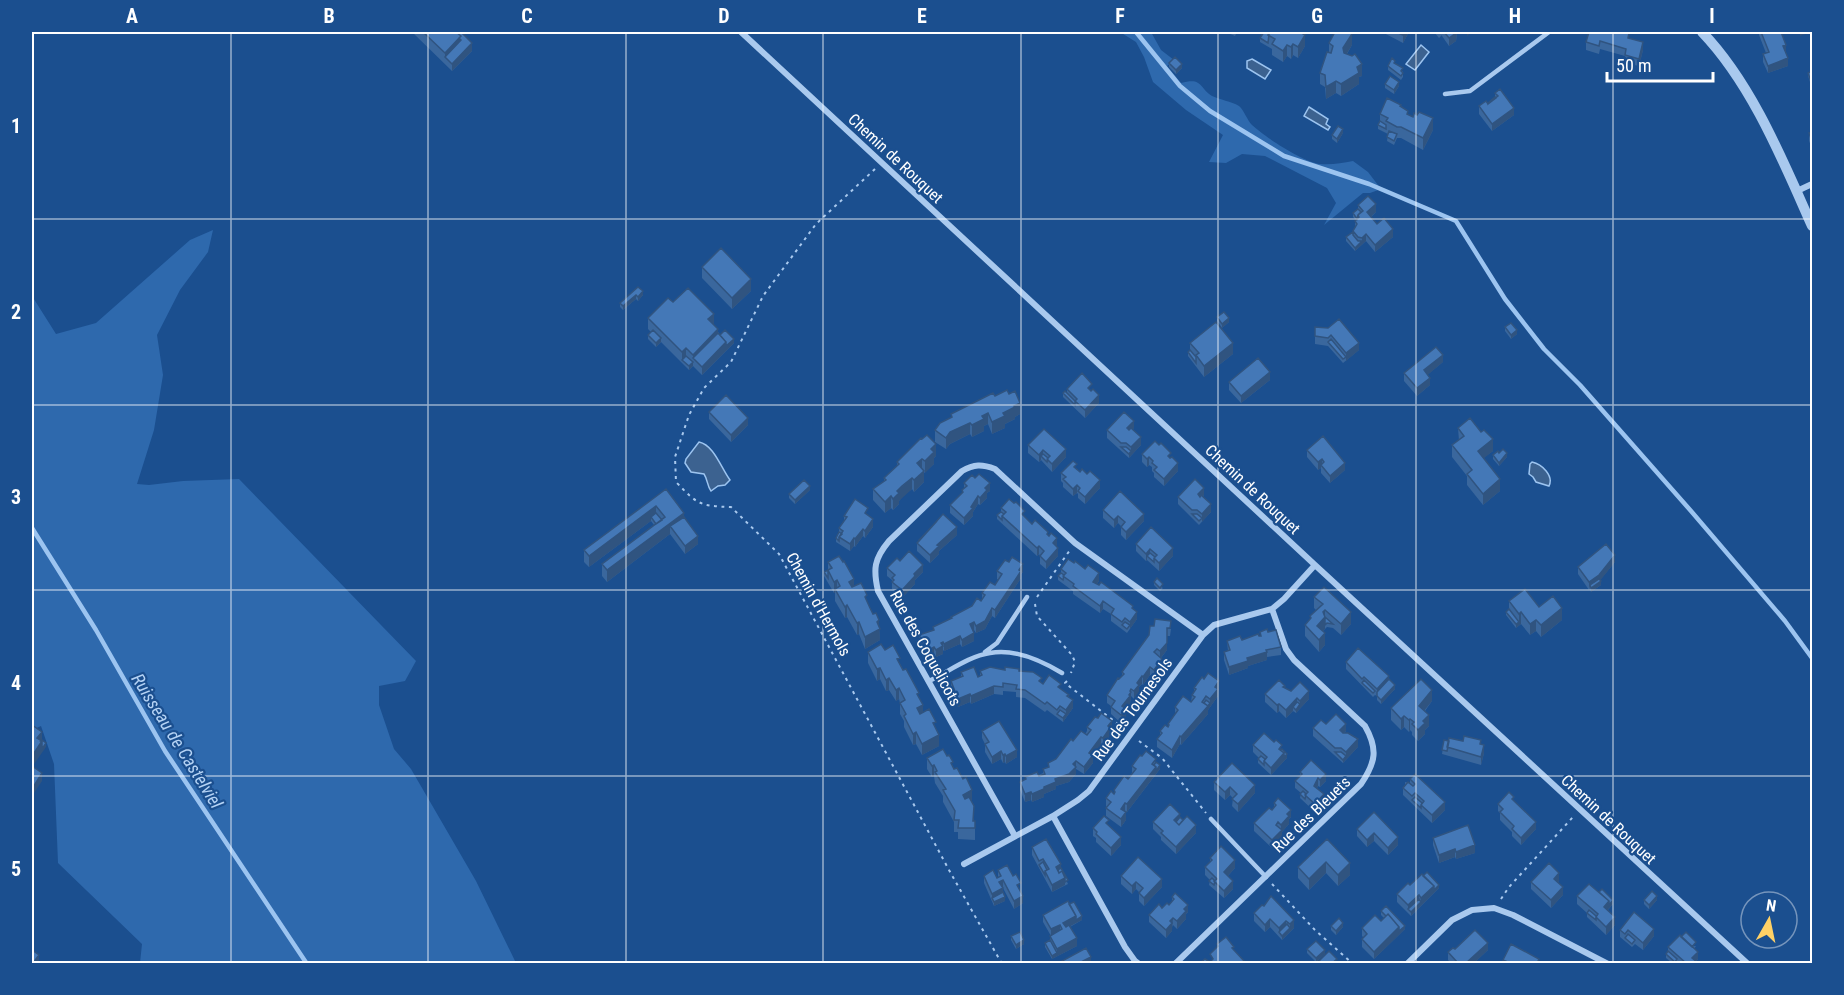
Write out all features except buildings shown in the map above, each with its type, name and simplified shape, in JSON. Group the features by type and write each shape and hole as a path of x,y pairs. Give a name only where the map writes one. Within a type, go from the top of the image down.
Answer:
{"street":[{"name":"Chemin de Rouquet","path":"741,32 1748,963"},
{"path":"1703,32 1731,67 1751,100 1812,226"},
{"path":"1797,191 1812,184"},
{"name":"Rue des Coquelicots","path":"1015,836 878,591 874,574 881,551 889,541 962,471 973,465 985,465 995,469 1075,543 1203,635"},
{"name":"Rue des Tournesols","path":"964,864 1053,816 1089,791 1203,635 1214,625 1272,609 1315,565"},
{"name":"Rue des Bleuets","path":"1175,963 1362,784 1372,769 1374,753 1372,738 1365,726 1286,650 1272,609"},
{"path":"1053,816 1125,947 1135,962 1139,963"},
{"path":"1407,963 1452,920 1472,910 1494,908 1513,915 1608,963"}],"lane":[{"path":"1445,94 1470,92 1549,32"},
{"path":"929,681 997,643 1027,597"},
{"path":"972,659 990,652 1027,656 1048,664 1062,673"},
{"path":"1211,819 1266,877"}],"path":[{"name":"Chemin d'Hermols","path":"881,163 816,224 764,296 731,362 704,388 689,415 675,457 676,482 689,496 705,506 731,507 779,554 949,870 1002,963"},
{"path":"1075,543 1036,598 1034,607 1037,616 1072,655 1075,662 1065,684 1162,758 1211,819"},
{"path":"1494,908 1509,887 1580,810"},
{"path":"1266,877 1316,930 1353,963"}],"shaded area":[{"path":"1120,32 1151,32 1161,50 1174,60 1167,66 1181,83 1197,82 1212,96 1239,106 1250,123 1258,130 1304,159 1320,164 1353,161 1368,172 1381,189 1363,193 1324,225 1336,203 1327,188 1265,156 1242,154 1226,163 1209,162 1223,135 1186,110 1153,82 1136,42"},
{"path":"1421,45 1429,52 1415,70 1406,64"},
{"path":"1252,59 1271,70 1265,79 1247,68 1247,61"},
{"path":"1309,107 1328,119 1326,124 1330,127 1328,130 1304,116"},
{"path":"213,230 208,252 180,290 157,335 163,375 154,430 137,484 239,479 416,661 405,681 379,686 379,705 394,749 411,769 476,881 516,963 140,963 142,944 58,863 54,764 41,726 32,730 32,296 56,334 96,323 190,240"},
{"path":"699,442 713,452 730,480 725,485 718,486 711,491 704,474 691,472 685,463"},
{"path":"1532,462 1540,465 1546,471 1550,478 1549,486 1536,482 1529,474"}],"waterway":[{"path":"1136,32 1180,86 1210,111 1284,156 1369,184 1456,221 1505,299 1544,349 1580,385 1691,511 1785,621 1812,658"},
{"name":"Ruisseau de Castelviel","path":"32,528 96,630 165,751 307,964"}]}
